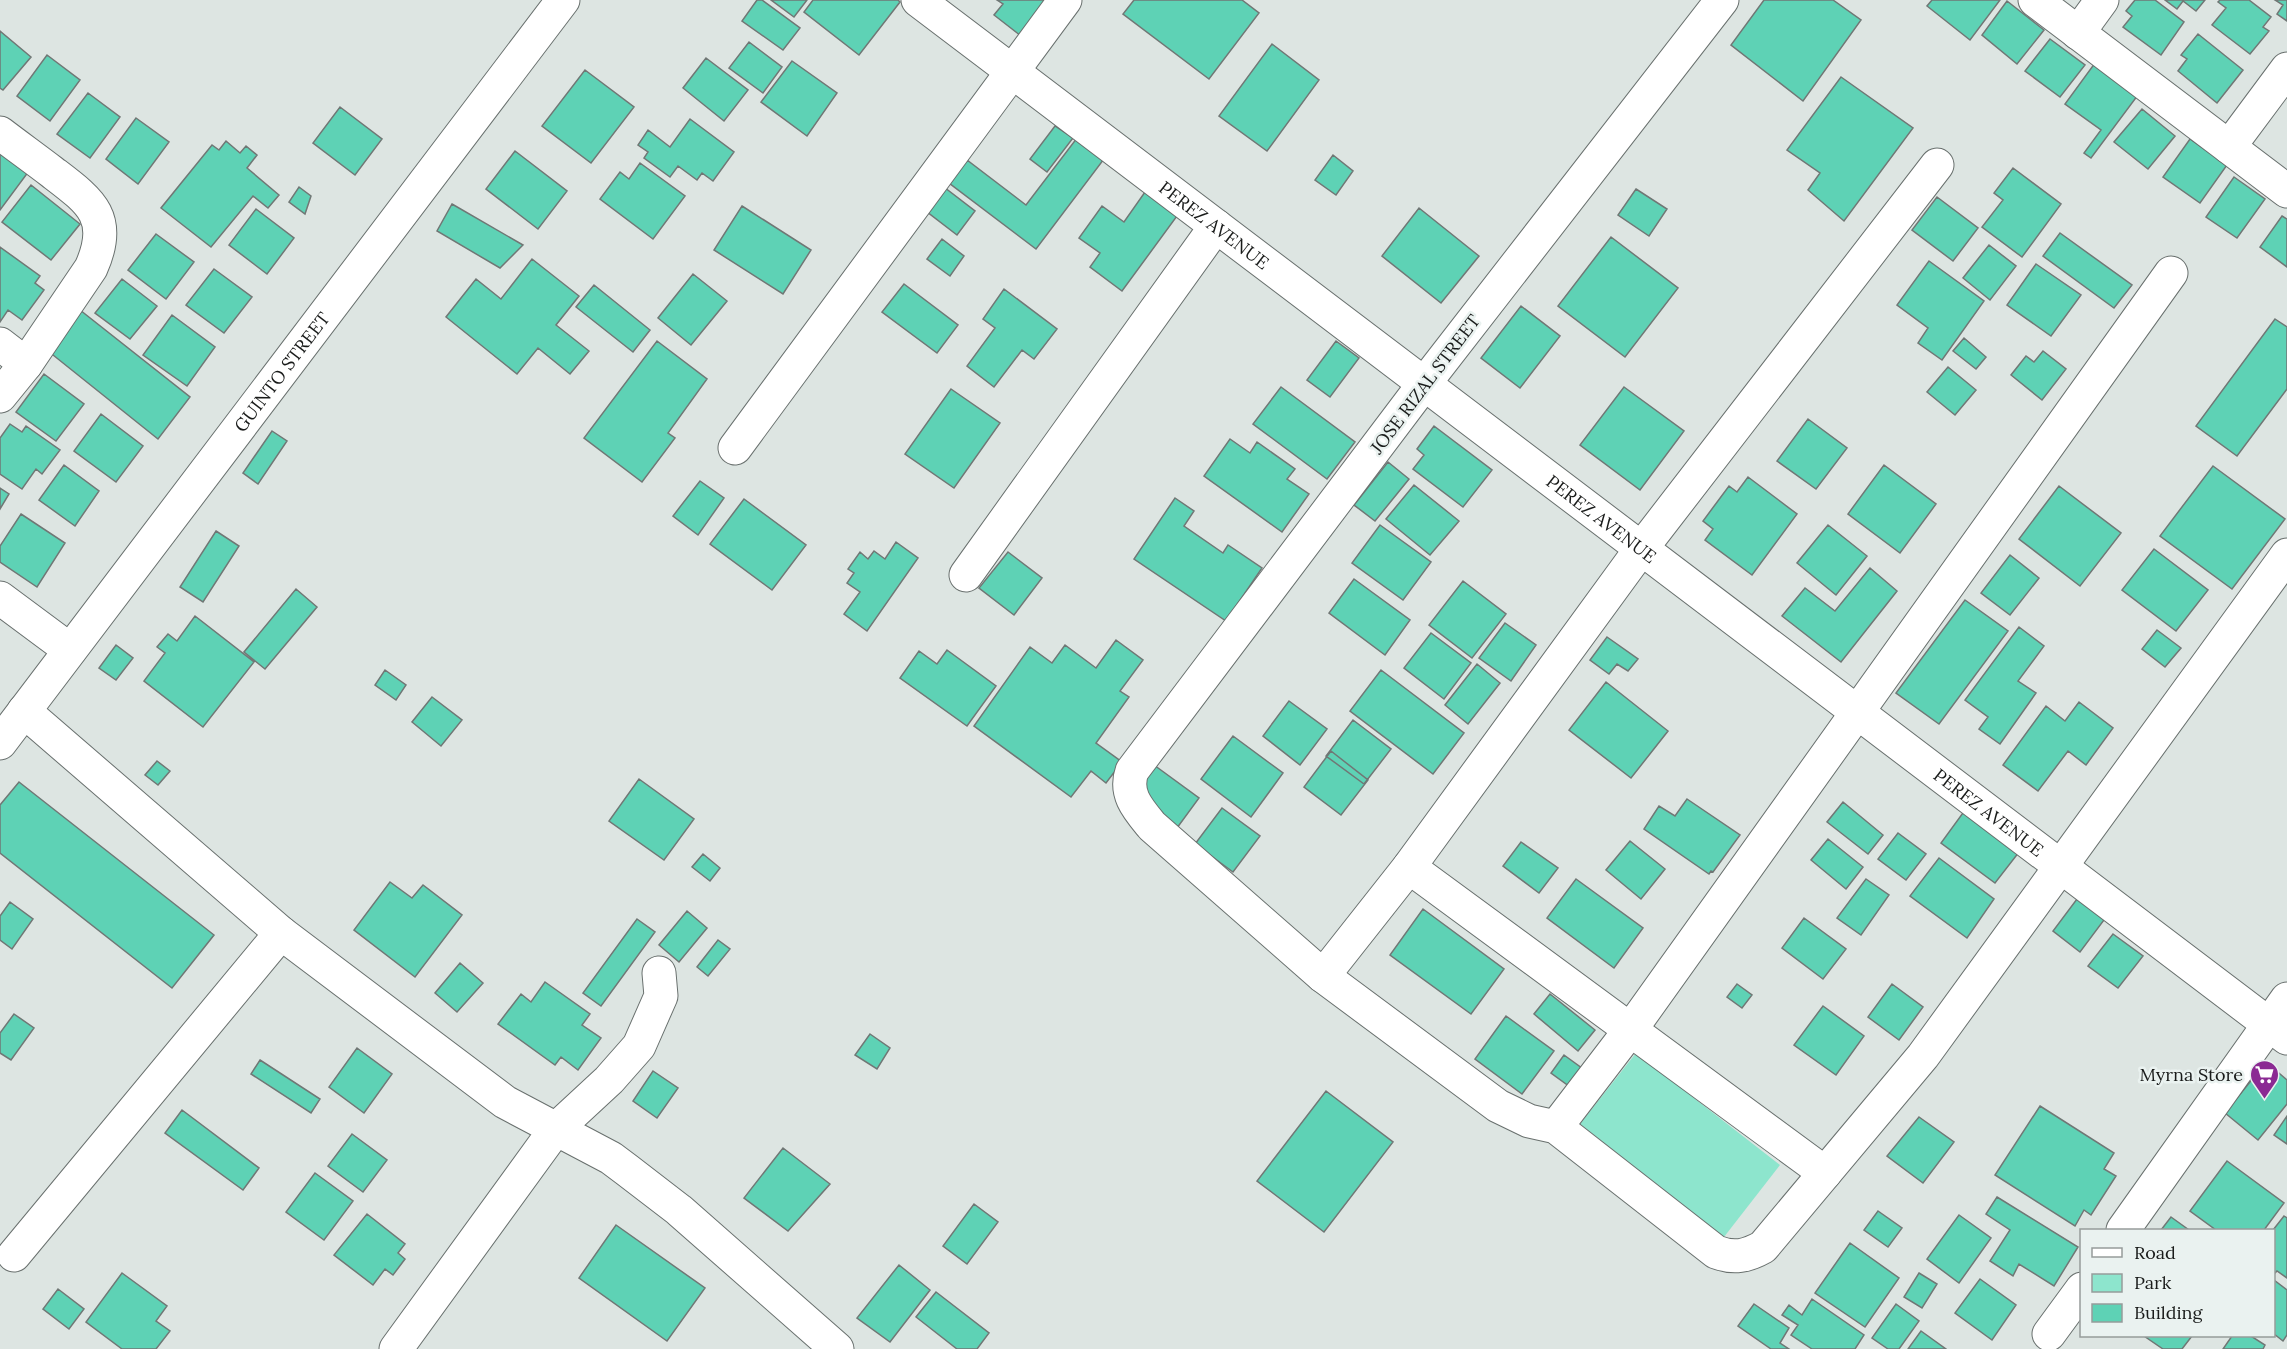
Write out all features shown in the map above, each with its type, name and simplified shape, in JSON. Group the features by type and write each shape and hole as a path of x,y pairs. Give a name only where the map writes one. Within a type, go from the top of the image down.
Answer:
{"street":[{"name":"GUINTO STREET","path":"0,743 563,0"},
{"name":"PEREZ AVENUE","path":"918,0 2061,867 2281,1020"},
{"path":"735,448 1065,0"},
{"name":"JOSE RIZAL STREET","path":"1323,976 1152,826 1134,805 1128,782 1132,771 1424,384 1722,0"},
{"path":"2035,0 2287,190"},
{"path":"2078,33 2102,0"},
{"path":"2229,147 2287,69"},
{"path":"0,133 86,199 97,217 100,235 98,252 92,268 26,363 0,396"},
{"path":"1937,165 1641,549 1409,867 1323,976 1498,1106 1528,1121 1556,1126 1716,1252 1729,1257 1752,1254 1763,1247 1923,1056 2287,555"},
{"path":"966,575 1216,226"},
{"path":"1556,1126 1630,1029 2171,273"},
{"path":"0,344 26,363"},
{"path":"0,598 70,650"},
{"path":"24,711 281,933 505,1102 611,1158 679,1210 817,1342"},
{"path":"1409,867 1825,1173"},
{"path":"14,1255 281,933"},
{"path":"396,1349 555,1130 609,1080 639,1046 661,996 659,973"},
{"path":"2124,1229 2281,1020"},
{"path":"2049,1334 2080,1292"}],"green space":[{"path":"1636,1053 1780,1165 1724,1237 1580,1124"}],"building":[{"path":"757,0 762,0 800,28 783,50 742,21"},
{"path":"771,0 807,0 794,17"},
{"path":"813,0 898,0 900,2 859,55 804,12"},
{"path":"997,0 1048,0 1021,36 994,15 1003,4"},
{"path":"1134,0 1242,0 1259,13 1209,79 1123,14"},
{"path":"1764,0 1833,0 1861,20 1803,101 1731,45"},
{"path":"1932,0 2000,0 1970,40 1927,6"},
{"path":"2135,0 2155,0 2184,22 2161,55 2123,27 2132,16 2126,11"},
{"path":"2165,0 2205,0 2196,11 2183,1 2177,9"},
{"path":"2220,0 2249,0 2271,17 2263,27 2269,31 2250,54 2212,25 2226,8 2218,2"},
{"path":"2275,0 2287,0 2287,21 2277,14 2283,5"},
{"path":"2007,1 2044,30 2017,64 1982,35"},
{"path":"0,31 31,57 3,90 0,88"},
{"path":"2198,34 2243,70 2217,103 2178,71 2187,59 2181,55"},
{"path":"2050,39 2085,65 2060,97 2025,71"},
{"path":"749,42 782,67 763,93 729,68"},
{"path":"1272,44 1319,80 1267,151 1219,116"},
{"path":"47,55 80,80 50,121 17,96"},
{"path":"706,58 748,90 724,121 683,88"},
{"path":"792,61 837,93 807,136 761,102"},
{"path":"2095,63 2138,95 2091,158 2084,153 2101,130 2065,104"},
{"path":"585,70 634,107 591,163 542,126"},
{"path":"1841,77 1913,128 1844,221 1808,190 1820,173 1787,150"},
{"path":"88,93 120,117 90,158 57,134"},
{"path":"340,107 382,139 355,175 313,143"},
{"path":"2142,109 2175,136 2148,169 2114,142"},
{"path":"136,118 169,142 138,184 106,159"},
{"path":"690,119 734,152 713,181 702,173 697,180 678,166 670,177 644,158 648,152 638,145 648,130 670,147"},
{"path":"1055,126 1073,138 1047,172 1030,159"},
{"path":"1077,138 1104,159 1036,249 949,183 967,160 1026,205"},
{"path":"2190,139 2227,165 2200,203 2163,177"},
{"path":"226,141 240,153 246,146 257,155 247,168 279,195 268,208 253,196 211,247 161,208 212,145 219,150"},
{"path":"0,149 29,171 0,210"},
{"path":"515,151 567,191 538,229 486,189"},
{"path":"1333,155 1353,171 1336,195 1315,180"},
{"path":"640,163 685,196 653,239 600,199 620,172 629,179"},
{"path":"2013,168 2061,204 2022,257 1982,227 2003,200 1994,193"},
{"path":"2234,177 2265,199 2237,238 2206,217"},
{"path":"940,184 975,211 957,235 922,208"},
{"path":"31,185 80,224 51,260 2,222"},
{"path":"299,187 311,196 305,214 289,202"},
{"path":"1636,189 1667,209 1649,236 1618,215"},
{"path":"1145,192 1177,216 1122,291 1090,267 1100,253 1079,238 1102,206 1124,222"},
{"path":"1937,197 1978,228 1953,261 1912,230"},
{"path":"452,204 523,245 500,268 437,231"},
{"path":"742,206 811,250 783,294 714,250"},
{"path":"1419,208 1479,256 1441,303 1382,256"},
{"path":"256,209 294,238 267,274 229,245"},
{"path":"2282,216 2287,219 2287,267 2260,247"},
{"path":"2060,233 2132,285 2114,308 2043,256"},
{"path":"156,234 194,262 166,299 128,270"},
{"path":"1611,237 1678,288 1625,357 1558,306"},
{"path":"942,239 964,256 950,276 927,259"},
{"path":"1989,245 2016,266 1990,300 1963,278"},
{"path":"0,247 40,276 35,283 44,290 22,320 8,310 0,322"},
{"path":"532,259 579,296 556,325 589,351 570,374 538,348 517,374 446,317 476,279 501,299"},
{"path":"1929,261 1984,301 1942,360 1918,343 1928,328 1897,305"},
{"path":"2036,264 2081,295 2051,336 2007,305"},
{"path":"214,269 252,297 224,333 186,305"},
{"path":"693,274 727,301 691,345 658,318"},
{"path":"122,279 157,306 130,339 95,313"},
{"path":"904,284 958,325 937,353 882,312"},
{"path":"594,285 650,330 633,352 576,307"},
{"path":"1004,289 1057,329 1034,359 1022,350 994,387 967,366 995,328 983,319"},
{"path":"1521,306 1560,336 1520,388 1481,358"},
{"path":"80,310 190,397 158,439 48,351"},
{"path":"172,315 215,347 187,386 143,355"},
{"path":"2275,319 2287,327 2287,389 2237,456 2196,426"},
{"path":"1964,338 1986,357 1976,369 1953,351"},
{"path":"657,341 707,379 668,433 675,438 642,482 584,438"},
{"path":"1336,341 1359,358 1330,397 1307,380"},
{"path":"2043,351 2066,369 2042,400 2011,375 2026,356 2034,362"},
{"path":"1948,367 1976,390 1955,415 1927,392"},
{"path":"44,374 84,404 56,441 16,412"},
{"path":"1281,387 1355,442 1327,479 1253,424"},
{"path":"1624,387 1684,431 1640,490 1580,445"},
{"path":"951,389 1000,423 954,488 905,454"},
{"path":"101,414 143,446 116,482 74,451"},
{"path":"1808,419 1847,448 1816,489 1777,461"},
{"path":"10,424 22,432 26,426 60,450 42,474 36,469 22,489 0,474 0,438"},
{"path":"1434,426 1492,470 1463,507 1413,469 1424,455 1417,449"},
{"path":"272,431 287,441 258,484 243,473"},
{"path":"1230,439 1250,453 1257,442 1295,469 1287,479 1309,494 1282,532 1204,476"},
{"path":"1388,462 1409,479 1375,521 1354,505"},
{"path":"64,465 99,491 75,526 39,500"},
{"path":"1884,465 1936,504 1900,553 1848,514"},
{"path":"2213,466 2285,519 2232,589 2160,536"},
{"path":"1748,477 1797,514 1752,575 1705,540 1713,529 1703,521 1729,486 1737,492"},
{"path":"700,481 724,498 698,535 673,516"},
{"path":"1414,485 1459,521 1430,555 1386,519"},
{"path":"2059,486 2121,533 2080,586 2019,539"},
{"path":"0,488 9,494 0,509"},
{"path":"1175,498 1194,511 1184,526 1223,553 1228,545 1262,568 1226,621 1134,559"},
{"path":"744,499 806,545 772,590 710,544"},
{"path":"21,514 65,543 37,587 0,562 0,546"},
{"path":"1380,525 1431,562 1403,600 1352,563"},
{"path":"1828,525 1867,556 1836,595 1797,563"},
{"path":"216,531 239,546 203,602 180,587"},
{"path":"896,542 918,558 867,631 844,614 860,592 847,583 854,573 848,569 860,552 868,559 874,551 885,559"},
{"path":"2154,549 2208,590 2176,631 2122,590"},
{"path":"1008,552 1042,578 1014,615 979,588"},
{"path":"2010,555 2039,578 2010,615 1981,593"},
{"path":"1870,568 1897,591 1841,662 1782,616 1805,588 1835,611"},
{"path":"1354,579 1410,620 1385,655 1329,613"},
{"path":"1463,581 1506,614 1472,658 1429,625"},
{"path":"296,589 317,607 265,669 244,652"},
{"path":"1965,600 2008,631 1939,724 1896,693"},
{"path":"195,616 254,662 203,727 144,681 165,653 157,647 168,634 177,641"},
{"path":"1505,623 1536,645 1511,681 1479,658"},
{"path":"2019,627 2044,646 2018,681 2036,693 2000,744 1979,729 1988,717 1965,700"},
{"path":"2157,630 2181,648 2165,667 2142,649"},
{"path":"1431,633 1471,663 1444,699 1404,668"},
{"path":"1607,637 1638,659 1628,671 1617,664 1609,674 1590,660"},
{"path":"1116,640 1143,660 1120,691 1129,697 1096,743 1122,762 1106,783 1091,771 1071,797 974,726 1030,647 1052,663 1065,645 1096,668"},
{"path":"116,645 133,658 116,680 99,668"},
{"path":"947,650 996,686 967,726 900,678 919,651 937,664"},
{"path":"1477,664 1500,683 1468,724 1445,705"},
{"path":"385,670 406,685 396,700 375,685"},
{"path":"1381,670 1464,733 1433,774 1350,711"},
{"path":"1606,682 1668,731 1631,778 1569,730"},
{"path":"432,697 462,720 441,746 412,722"},
{"path":"1289,701 1327,729 1300,765 1263,736"},
{"path":"2079,702 2113,728 2086,765 2068,751 2038,791 2003,765 2046,706 2065,721"},
{"path":"1353,720 1391,749 1364,784 1326,756"},
{"path":"1233,736 1283,773 1251,817 1201,779"},
{"path":"1331,751 1368,780 1341,815 1304,787"},
{"path":"157,761 170,771 158,785 145,775"},
{"path":"1154,765 1199,798 1177,828 1133,795"},
{"path":"639,779 694,819 664,860 609,821"},
{"path":"19,782 214,935 172,988 0,853 0,805"},
{"path":"1687,799 1740,835 1713,872 1709,874 1644,829 1659,806 1675,816"},
{"path":"1843,802 1883,835 1868,854 1827,822"},
{"path":"1968,806 2023,847 1995,883 1941,843"},
{"path":"1222,808 1260,836 1233,872 1195,844"},
{"path":"1898,833 1926,854 1906,880 1878,859"},
{"path":"1828,839 1863,867 1846,889 1811,860"},
{"path":"1630,841 1665,869 1641,899 1606,870"},
{"path":"1521,842 1558,868 1539,893 1503,866"},
{"path":"703,854 720,868 710,881 692,867"},
{"path":"1939,858 1994,899 1967,938 1910,896"},
{"path":"1576,879 1643,928 1614,968 1547,918"},
{"path":"1866,879 1889,895 1861,935 1837,918"},
{"path":"390,882 412,898 423,885 462,915 415,977 354,930"},
{"path":"2080,895 2107,916 2080,952 2053,931"},
{"path":"10,902 33,919 12,949 0,940 0,916"},
{"path":"1423,909 1504,969 1471,1014 1390,955"},
{"path":"687,911 707,928 679,962 659,945"},
{"path":"1804,918 1846,949 1823,979 1782,948"},
{"path":"637,919 655,932 601,1006 583,993"},
{"path":"2113,934 2143,956 2118,988 2088,966"},
{"path":"718,940 730,949 708,976 697,967"},
{"path":"460,963 483,983 457,1012 435,993"},
{"path":"545,982 590,1014 582,1025 601,1038 578,1070 561,1057 555,1065 498,1024 521,994 531,1002"},
{"path":"1737,984 1752,995 1742,1008 1727,997"},
{"path":"1892,984 1923,1007 1899,1040 1868,1017"},
{"path":"1550,994 1595,1030 1578,1051 1534,1014"},
{"path":"1823,1006 1864,1036 1836,1075 1794,1045"},
{"path":"14,1014 34,1028 11,1060 0,1053 0,1033"},
{"path":"1506,1016 1554,1051 1522,1094 1475,1059"},
{"path":"870,1034 890,1048 877,1069 855,1055"},
{"path":"357,1048 392,1074 364,1113 329,1087"},
{"path":"1564,1055 1590,1074 1577,1092 1551,1073"},
{"path":"260,1060 320,1099 311,1113 251,1074"},
{"path":"2266,1062 2287,1080 2287,1104 2258,1140 2225,1113"},
{"path":"653,1071 678,1088 657,1118 633,1101"},
{"path":"1326,1091 1393,1142 1324,1232 1257,1181"},
{"path":"2040,1106 2114,1153 2104,1169 2116,1176 2091,1215 2084,1210 2075,1226 1995,1175"},
{"path":"182,1110 259,1168 243,1190 165,1133"},
{"path":"2287,1116 2287,1144 2274,1135"},
{"path":"1919,1117 1954,1142 1923,1183 1887,1156"},
{"path":"352,1134 387,1160 363,1192 328,1166"},
{"path":"783,1148 830,1184 788,1231 744,1198"},
{"path":"2227,1161 2284,1203 2265,1229 2215,1229 2190,1211"},
{"path":"315,1173 353,1201 324,1240 286,1212"},
{"path":"1997,1197 2078,1247 2054,1286 2019,1264 2013,1276 1990,1261 2010,1230 1986,1214"},
{"path":"974,1204 998,1222 967,1264 943,1246"},
{"path":"1878,1211 1902,1228 1888,1247 1864,1230"},
{"path":"367,1214 405,1244 398,1253 405,1259 393,1275 385,1269 373,1285 334,1255"},
{"path":"1959,1215 1991,1238 1959,1283 1927,1259"},
{"path":"2284,1216 2287,1218 2287,1278 2277,1271 2275,1273 2274,1229"},
{"path":"2171,1217 2188,1229 2162,1229"},
{"path":"616,1225 705,1288 667,1341 579,1278"},
{"path":"1850,1243 1899,1278 1865,1327 1815,1293"},
{"path":"899,1265 930,1290 890,1342 857,1318"},
{"path":"122,1273 167,1306 156,1321 170,1331 156,1349 122,1349 86,1322"},
{"path":"1919,1273 1937,1284 1922,1308 1904,1297"},
{"path":"1980,1279 2016,1305 1992,1340 1955,1313"},
{"path":"2275,1281 2287,1290 2287,1335 2283,1341 2275,1335"},
{"path":"58,1289 84,1309 69,1329 43,1309"},
{"path":"936,1292 989,1333 977,1349 957,1349 916,1317"},
{"path":"1812,1299 1864,1335 1855,1349 1812,1349 1791,1335 1798,1325 1782,1315 1789,1305 1802,1315"},
{"path":"1754,1304 1789,1328 1780,1343 1789,1349 1771,1349 1738,1326"},
{"path":"1896,1304 1919,1321 1899,1349 1888,1349 1872,1338"},
{"path":"1921,1331 1946,1349 1908,1349"},
{"path":"2145,1337 2191,1337 2182,1349 2163,1349"},
{"path":"2231,1337 2253,1337 2265,1345 2263,1349 2223,1349"}],"place":[{"name":"Myrna Store","path":"2264,1100"}]}
